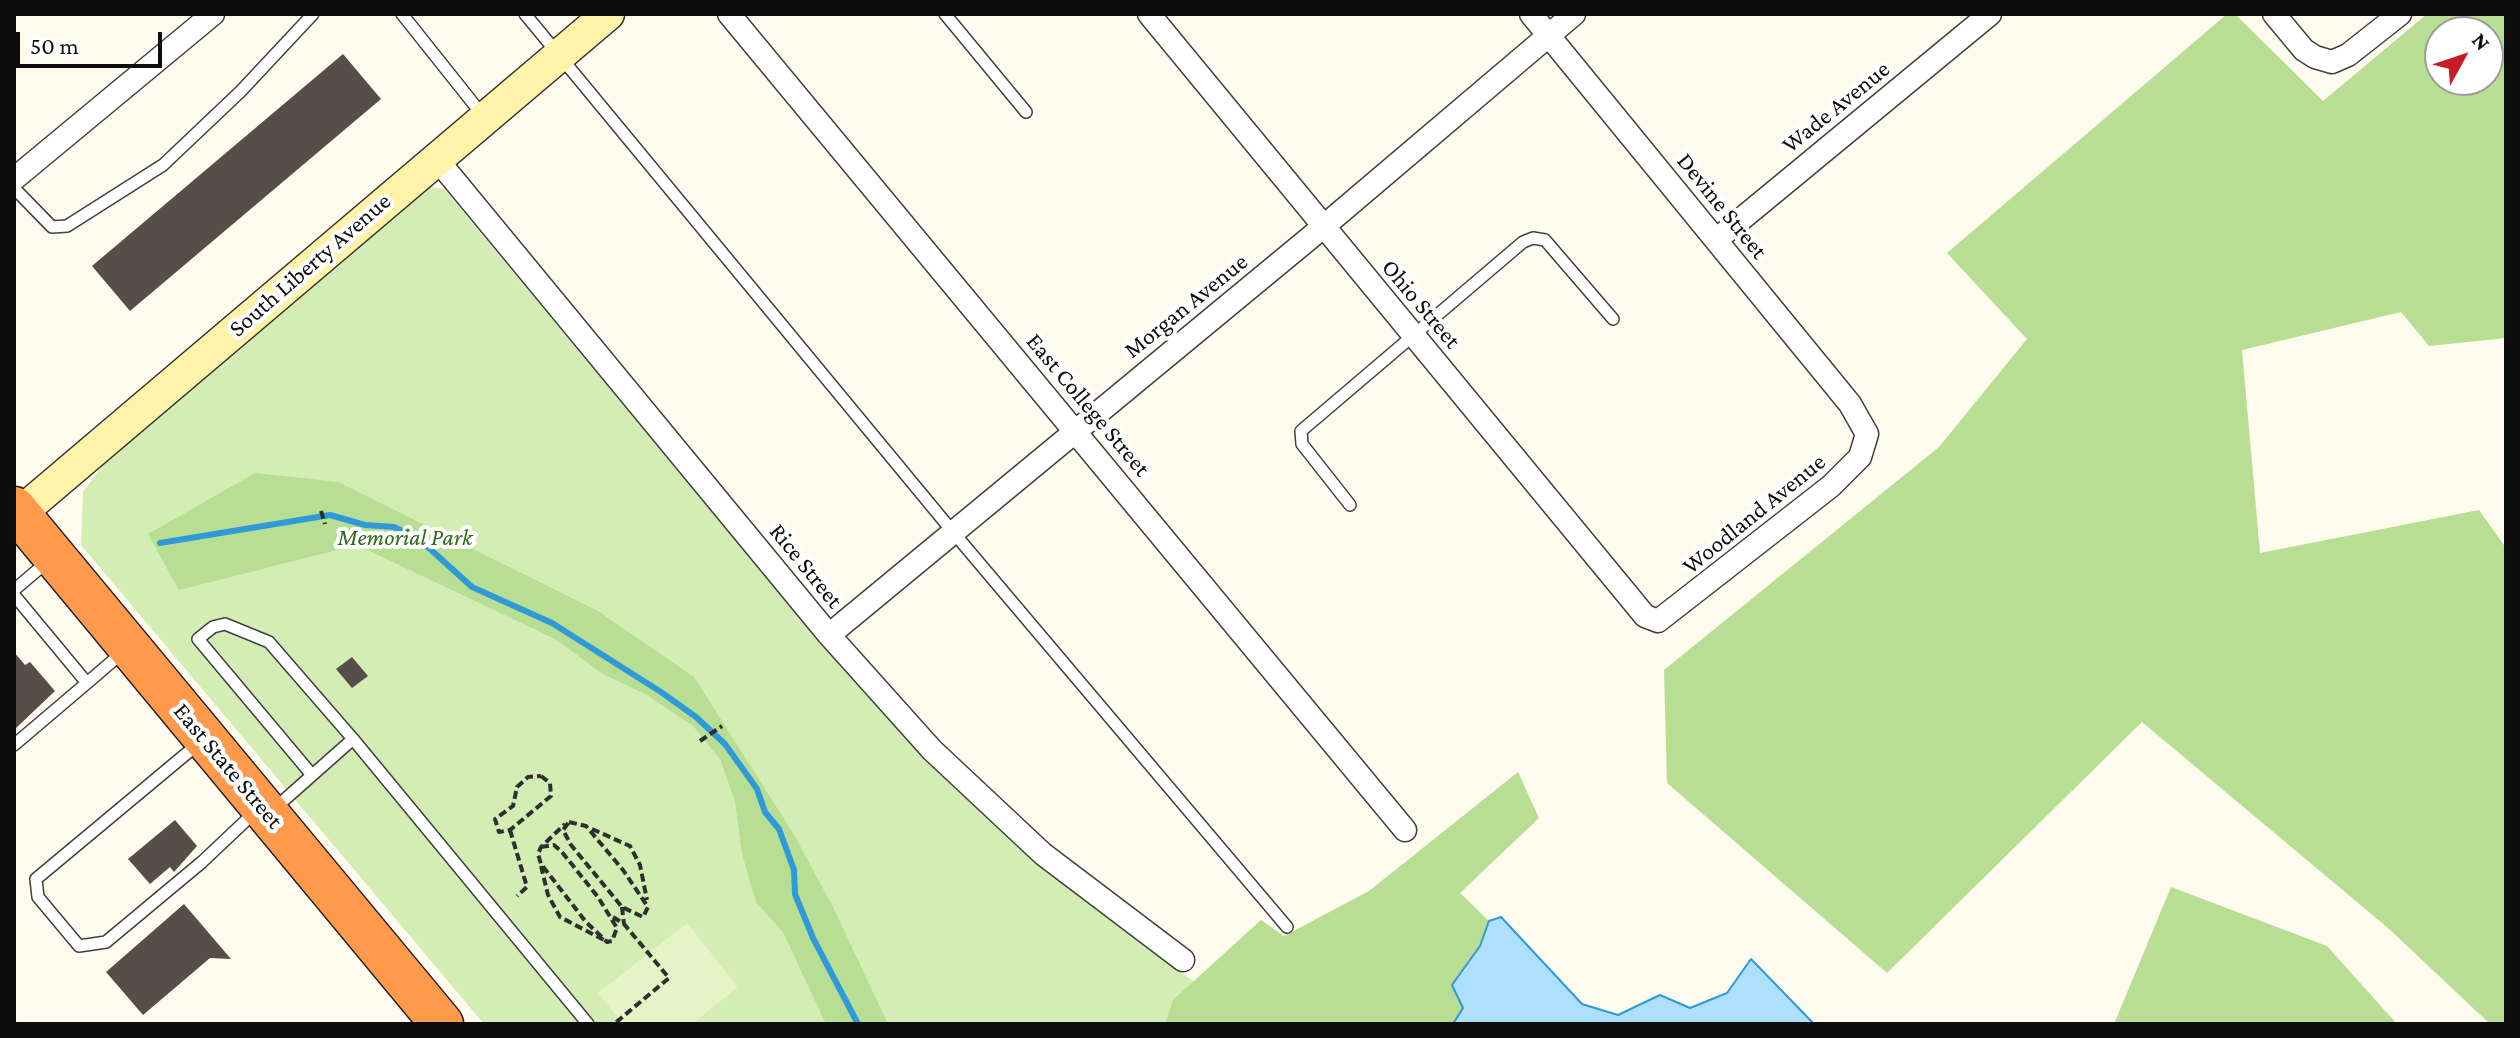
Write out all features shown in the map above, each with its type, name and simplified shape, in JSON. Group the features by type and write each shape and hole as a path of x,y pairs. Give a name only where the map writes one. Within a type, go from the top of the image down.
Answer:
{"highway":[{"name":"East State Street","path":"16,513 442,1024"}],"street":[{"path":"14,179 213,14"},
{"name":"South Liberty Avenue","path":"16,513 608,14"},
{"name":"East College Street","path":"729,14 1405,830"},
{"name":"Ohio Street","path":"1149,14 1645,616 1658,621"},
{"name":"Devine Street","path":"1531,14 1850,404 1867,434"},
{"name":"Morgan Avenue","path":"829,635 1323,227 1574,14"},
{"name":"Wade Avenue","path":"1716,240 1990,14"},
{"path":"2274,14 2304,50 2325,61 2348,55 2400,14"},
{"name":"Rice Street","path":"435,157 829,635 932,750 996,813 1093,895 1183,960"},
{"name":"Woodland Avenue","path":"1658,621 1831,486 1860,457 1867,434"}],"lane":[{"path":"14,188 52,227 67,226 163,165 241,91 313,14"},
{"path":"402,14 485,117"},
{"path":"525,14 953,532 1287,927"},
{"path":"945,14 1026,112"},
{"path":"1350,505 1302,444 1301,431 1533,238 1545,240 1613,319"},
{"path":"54,556 14,592 87,683"},
{"path":"312,775 198,639 213,627 225,624 269,642 588,1024"},
{"path":"14,745 129,646"},
{"path":"205,739 36,879 38,897 79,946 106,942 353,739"}],"path":[{"path":"321,511 325,524"},
{"path":"700,741 722,726"},
{"path":"528,777 546,778 553,790 551,796 510,830 499,832 494,824 499,815 513,806 517,787 528,777"},
{"path":"565,824 563,835 622,907 643,917 648,907 640,865 630,846 575,822 565,824 541,847 541,864 548,895 560,917 607,942"},
{"path":"586,826 648,907"},
{"path":"510,830 521,856 527,887 517,896"},
{"path":"541,847 554,845 562,852 611,916 617,934 607,942"},
{"path":"541,864 577,912 607,942"},
{"path":"622,907 624,924"},
{"path":"611,916 624,924 669,978 614,1024"}],"green space":[{"path":"2227,14 2235,14 2323,101 2424,17 2424,96 2504,96 2504,16 2425,16 2506,14 2506,338 2429,346 2401,312 2242,350 2260,553 2479,510 2506,548 2506,1024 2490,1024 2388,928 2142,722 1887,973 1667,783 1664,670 1939,447 2027,339 1947,253"},
{"name":"Memorial Park","path":"426,186 444,189 818,640 944,774 1103,915 1181,973 1246,1015 1236,1024 484,1024 81,545 83,492 105,462"},
{"path":"255,473 338,482 598,611 694,677 793,833 833,907 888,1024 826,1024 783,932 756,902 742,854 735,801 720,759 693,726 647,695 603,674 555,639 357,545 179,590 148,534"},
{"path":"1518,772 1539,818 1460,893 1489,921 1480,946 1453,985 1463,1008 1453,1024 1165,1024 1173,1000 1261,920 1284,936 1369,891"},
{"path":"2171,887 2327,946 2397,1024 2114,1024"},
{"path":"687,923 738,987 692,1024 623,1024 598,993"}],"water":[{"path":"1501,917 1582,1004 1618,1015 1660,995 1690,1008 1727,993 1751,959 1814,1024 1453,1024 1463,1008 1452,985 1480,946 1489,921"}],"building":[{"path":"343,54 381,99 130,311 92,266"},
{"path":"14,652 25,665 30,662 55,691 14,730"},
{"path":"352,657 368,676 352,688 336,669"},
{"path":"175,820 197,846 174,872 170,867 150,884 128,859"},
{"path":"184,904 231,959 210,958 143,1015 106,972"}],"waterway":[{"path":"160,543 330,515 365,525 394,527 419,539 472,587 552,623 661,692 696,717 725,744 757,789 765,812 779,829 794,870 795,894 813,938 858,1024"}]}
